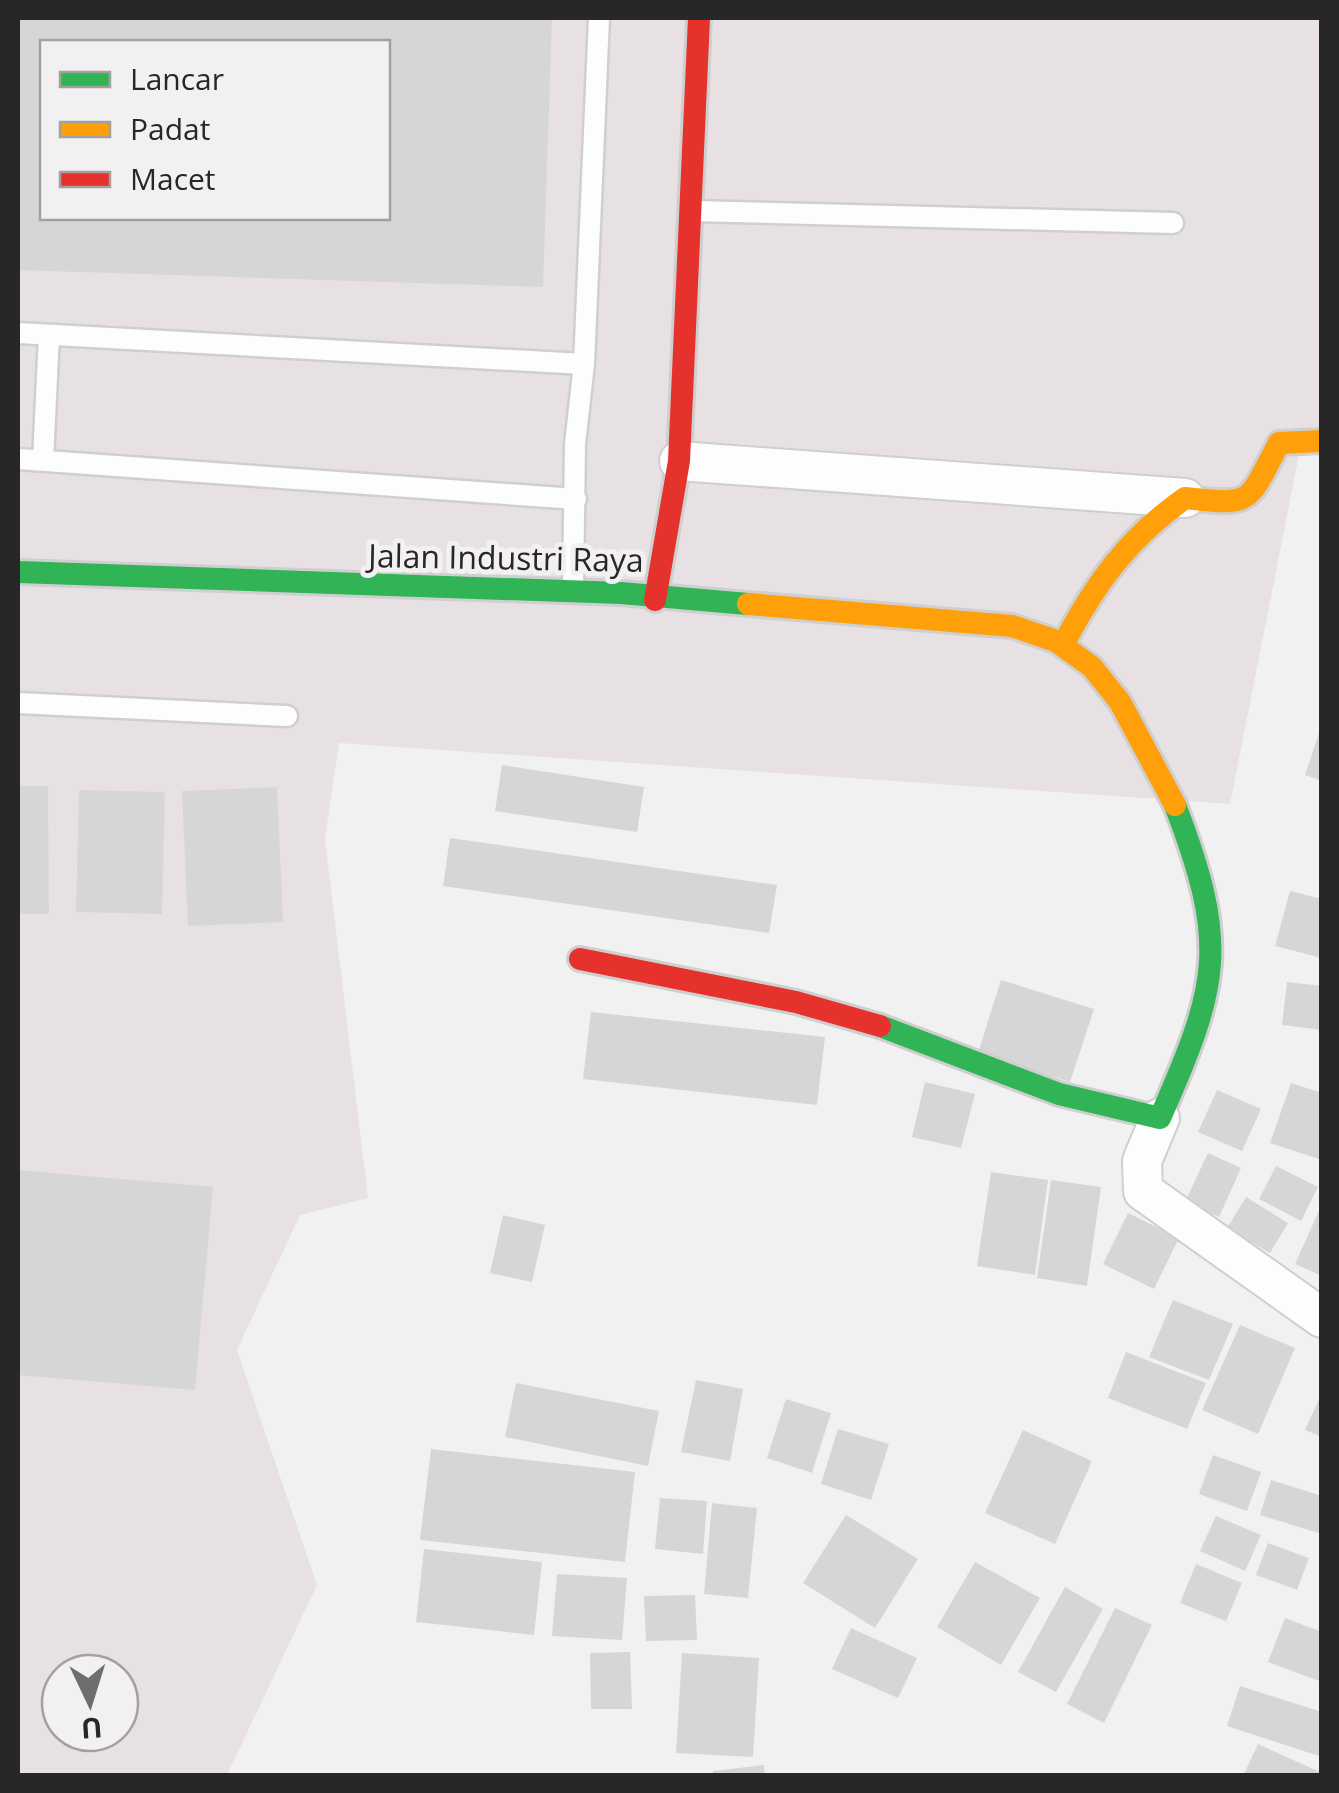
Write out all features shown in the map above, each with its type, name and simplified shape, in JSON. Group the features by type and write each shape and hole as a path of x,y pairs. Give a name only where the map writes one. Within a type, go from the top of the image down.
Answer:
{"street":[{"name":"Jalan Industri Raya","path":"18,572 620,594 655,600 679,461 699,18"},
{"path":"679,461 1236,504 1251,496 1279,443 1322,440"},
{"path":"1063,644 1112,556 1144,526 1185,498"},
{"path":"655,600 1012,626 1063,644 1106,683 1173,794 1208,901 1212,974 1206,1000 1142,1162 1143,1191 1322,1318"},
{"path":"580,960 796,1002 899,1030 1059,1094 1160,1118"}],"lane":[{"path":"572,594 575,444 584,364 600,18"},
{"path":"690,211 1173,223"},
{"path":"18,333 584,364"},
{"path":"43,460 49,335"},
{"path":"18,458 576,499"},
{"path":"18,703 286,716"}],"shaded area":[{"path":"18,18 1321,18 1321,444 1301,445 1230,804 339,743 325,839 368,1198 300,1215 237,1350 317,1585 227,1775 18,1775"}],"building":[{"path":"18,18 552,18 543,287 18,270"},
{"path":"1322,727 1322,781 1305,775"},
{"path":"502,765 644,787 637,832 495,811"},
{"path":"18,786 48,786 49,914 18,914"},
{"path":"277,787 283,922 188,926 182,791"},
{"path":"79,790 165,792 162,914 76,912"},
{"path":"450,838 777,885 769,933 443,886"},
{"path":"1290,891 1322,899 1322,958 1275,946"},
{"path":"1001,980 1094,1009 1070,1082 978,1053"},
{"path":"1287,982 1322,986 1322,1030 1282,1025"},
{"path":"591,1012 825,1037 817,1105 583,1079"},
{"path":"925,1082 975,1094 961,1148 912,1137"},
{"path":"1291,1083 1322,1093 1322,1160 1270,1143"},
{"path":"1217,1090 1261,1109 1242,1151 1198,1132"},
{"path":"1208,1153 1241,1168 1219,1217 1185,1202"},
{"path":"1276,1166 1318,1187 1301,1221 1259,1199"},
{"path":"18,1170 213,1187 195,1390 18,1375"},
{"path":"991,1172 1048,1180 1035,1275 977,1266"},
{"path":"1051,1180 1101,1187 1087,1286 1037,1278"},
{"path":"1246,1197 1288,1223 1270,1253 1227,1228"},
{"path":"1322,1204 1322,1276 1295,1264"},
{"path":"1128,1213 1179,1238 1154,1289 1103,1264"},
{"path":"503,1215 545,1225 532,1282 490,1273"},
{"path":"1173,1300 1233,1324 1209,1380 1149,1357"},
{"path":"1240,1325 1295,1348 1258,1434 1202,1410"},
{"path":"1126,1352 1206,1383 1187,1429 1108,1398"},
{"path":"696,1380 743,1389 730,1461 681,1452"},
{"path":"516,1383 659,1411 648,1466 505,1437"},
{"path":"1322,1393 1322,1437 1305,1430"},
{"path":"786,1399 831,1413 812,1473 767,1458"},
{"path":"838,1429 889,1444 871,1500 821,1484"},
{"path":"1023,1430 1092,1461 1055,1544 985,1513"},
{"path":"431,1449 635,1472 625,1562 420,1540"},
{"path":"1213,1455 1261,1472 1247,1511 1199,1494"},
{"path":"1271,1480 1322,1496 1322,1534 1260,1515"},
{"path":"660,1498 707,1501 703,1554 655,1549"},
{"path":"712,1503 757,1508 748,1598 704,1594"},
{"path":"846,1515 918,1559 875,1628 803,1583"},
{"path":"1216,1516 1261,1535 1245,1571 1200,1551"},
{"path":"1268,1543 1309,1558 1297,1590 1256,1575"},
{"path":"424,1549 542,1562 534,1635 416,1622"},
{"path":"975,1562 1040,1598 1001,1665 937,1627"},
{"path":"1196,1564 1242,1583 1226,1621 1180,1603"},
{"path":"557,1574 627,1578 622,1640 552,1636"},
{"path":"1065,1587 1103,1609 1056,1692 1018,1672"},
{"path":"695,1595 697,1640 646,1641 644,1596"},
{"path":"1115,1608 1152,1625 1104,1723 1067,1704"},
{"path":"1285,1618 1322,1632 1322,1682 1268,1662"},
{"path":"851,1628 917,1658 898,1698 832,1669"},
{"path":"630,1652 632,1709 591,1709 590,1653"},
{"path":"682,1653 759,1658 753,1757 676,1753"},
{"path":"1240,1686 1322,1712 1322,1757 1227,1726"},
{"path":"1258,1744 1322,1773 1322,1776 1243,1776"},
{"path":"764,1765 765,1776 713,1776 713,1771"}],"traffic: fast":[{"path":"18,572 621,593 748,604"},
{"path":"880,1026 1059,1094 1160,1118 1195,1032 1210,964 1204,895 1175,805"}],"traffic: slow":[{"path":"1063,645 1115,564 1165,513 1185,498 1225,501 1246,496 1261,478 1279,443 1322,441"},
{"path":"748,604 1012,626 1056,641 1092,667 1120,702 1175,805"}],"traffic: jam":[{"path":"655,600 679,461 699,18"},
{"path":"580,959 796,1002 880,1026"}]}
